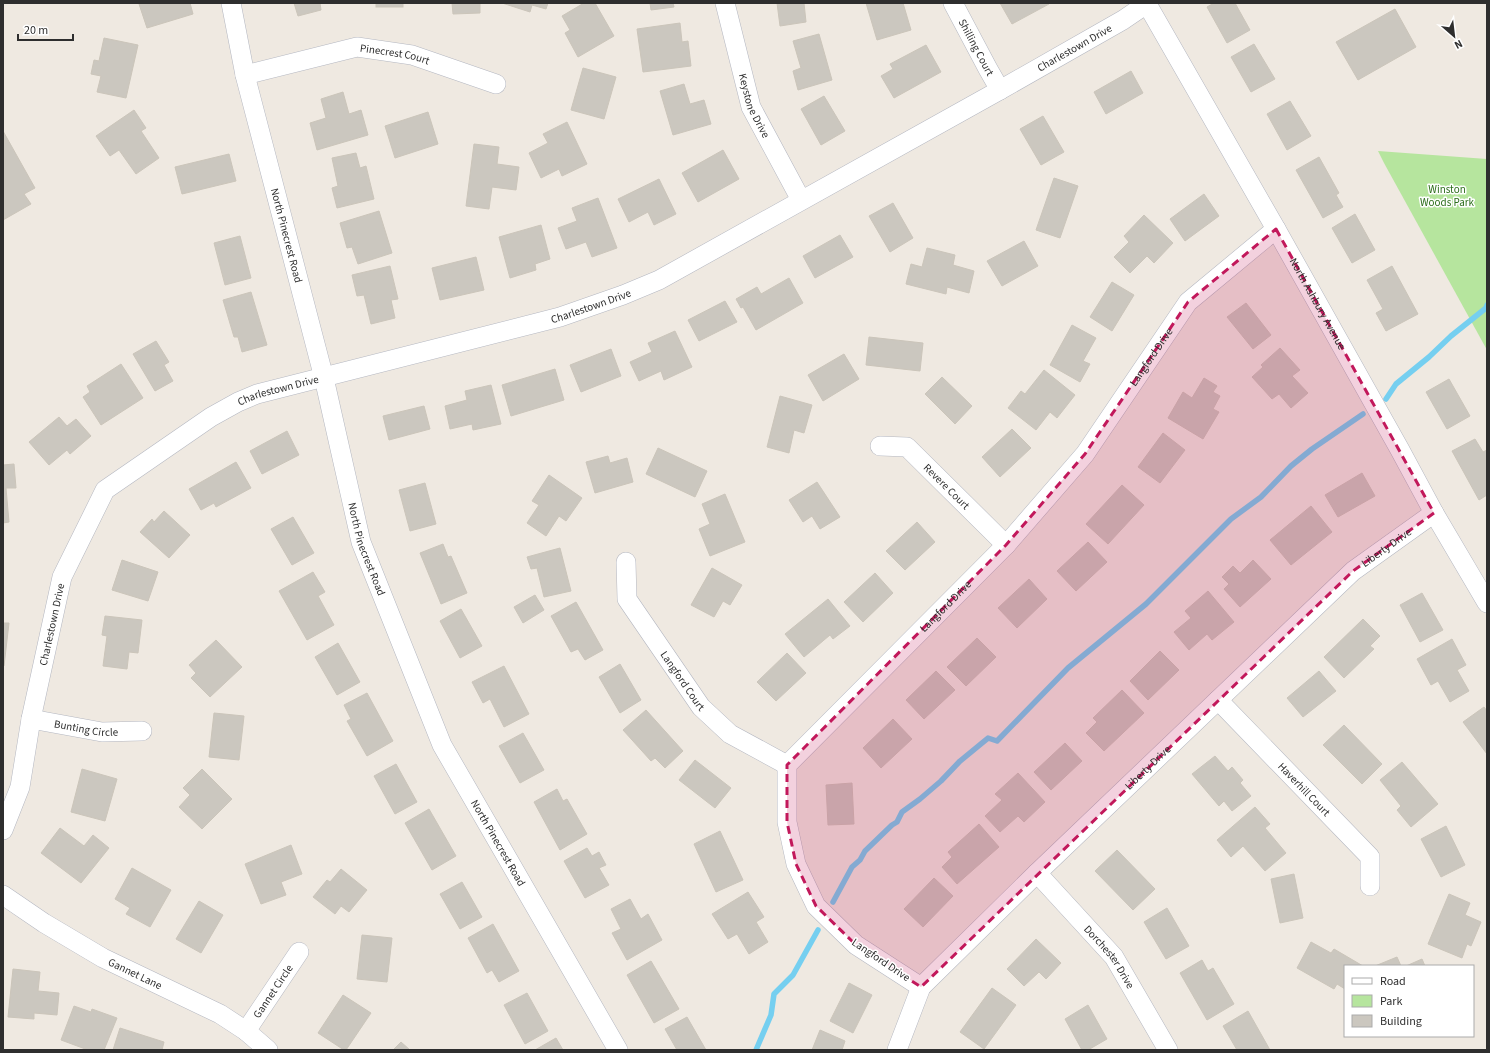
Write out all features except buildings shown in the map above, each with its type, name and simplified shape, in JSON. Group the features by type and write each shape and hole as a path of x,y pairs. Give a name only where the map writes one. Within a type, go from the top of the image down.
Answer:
{"street":[{"name":"North Pinecrest Road","path":"231,3 245,75 324,378 361,542 442,745 618,1050"},
{"name":"Keystone Drive","path":"725,3 751,107 801,200"},
{"name":"Shilling Court","path":"953,3 1000,90"},
{"name":"Charlestown Drive","path":"3,830 20,787 31,719 62,577 104,490 211,417 238,402 257,394 560,317 623,295 658,280 1000,90 1123,20 1147,4"},
{"name":"North Ashbury Avenue","path":"1147,4 1276,228 1434,513 1487,603"},
{"name":"Pinecrest Court","path":"245,75 357,47 412,55 496,84"},
{"name":"Langford Drive","path":"922,987 856,945 816,906 796,864 788,822 787,765 1006,545 1085,454 1188,302 1276,228"},
{"name":"Revere Court","path":"880,446 907,447 1006,545"},
{"name":"Liberty Drive","path":"897,1050 922,987 1037,873 1354,571 1434,513"},
{"name":"Langford Court","path":"626,562 627,599 701,707 730,734 787,765"},
{"name":"Haverhill Court","path":"1218,700 1370,857 1370,886"},
{"name":"Bunting Circle","path":"31,719 102,732 142,731"},
{"name":"Dorchester Drive","path":"1037,873 1114,957 1168,1050"},
{"name":"Gannet Lane","path":"3,895 44,923 103,958 220,1014 246,1031 268,1050"},
{"name":"Gannet Circle","path":"246,1031 299,952"}],"highlighted area":[{"path":"1276,229 1434,513 1353,571 921,987 856,945 816,906 796,864 787,822 787,765 1006,545 1085,454 1188,302"}],"green space":[{"name":"Winston Woods Park","path":"1378,151 1487,159 1487,350 1384,163"}],"waterway":[{"path":"1386,399 1396,384 1486,308 1487,305"},
{"path":"833,902 852,867 860,860 865,851 897,822 902,812 941,781 960,761 988,738 997,741 1068,668 1146,604 1231,519 1261,497 1291,466 1312,449 1363,414"},
{"path":"756,1050 771,1015 774,994 793,975 818,930"}]}
